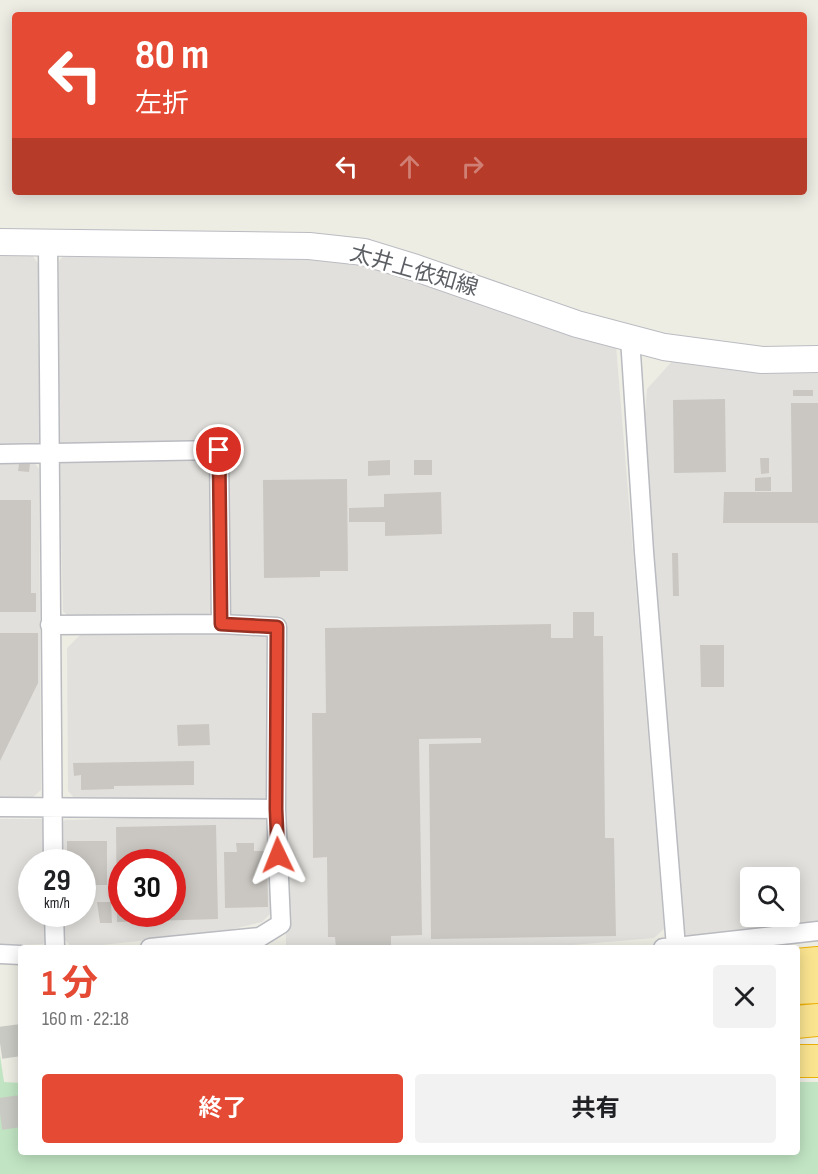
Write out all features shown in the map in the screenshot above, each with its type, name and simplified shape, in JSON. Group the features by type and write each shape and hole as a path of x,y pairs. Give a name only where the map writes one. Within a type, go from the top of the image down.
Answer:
{"highway":[{"path":"800,965 818,963"},
{"path":"800,988 818,987"},
{"path":"800,1022 818,1020"},
{"path":"800,1061 818,1061"}],"main road":[{"name":"太井上依知線","path":"0,242 309,246 364,252 416,267 577,324 664,347 762,360 818,359"}],"street":[{"path":"48,243 54,849"},
{"path":"630,338 670,945"},
{"path":"0,454 219,450 221,624"},
{"path":"50,625 221,624 277,627 276,809 281,924 264,943 218,945"},
{"path":"0,807 276,809"},
{"path":"54,927 55,945"},
{"path":"690,945 818,932"},
{"path":"0,954 18,955"}],"shaded area":[{"path":"30,252 39,265 44,446 0,447 0,254"},
{"path":"65,254 242,256 365,263 616,345 664,929 654,938 572,945 286,945 282,618 227,618 226,446 59,447 59,261"},
{"path":"674,359 707,367 818,366 818,925 693,939 683,932 643,438 647,389"},
{"path":"214,455 217,606 209,614 68,616 63,611 59,457"},
{"path":"0,458 31,458 39,469 41,790 32,798 0,799"},
{"path":"271,631 270,801 218,799 77,801 68,791 67,648 82,633"},
{"path":"271,814 275,909 262,922 216,933 102,945 70,945 61,936 61,927 96,927 96,849 60,849 60,824 65,820"},
{"path":"0,819 50,819 49,849 18,849 18,927 49,927 49,936 43,944 0,946"}],"green space":[{"path":"0,1055 4,1082 18,1083 18,1155 800,1155 800,1082 818,1082 818,1174 0,1174"}],"building":[{"path":"793,390 813,390 813,396 793,396"},
{"path":"725,399 726,472 674,473 673,400"},
{"path":"791,403 818,403 818,523 723,523 724,492 792,492"},
{"path":"760,458 769,458 769,473 761,474"},
{"path":"390,460 390,475 368,476 368,461"},
{"path":"414,460 432,460 432,475 414,475"},
{"path":"19,464 30,464 29,472 18,471"},
{"path":"771,477 771,491 755,491 755,478"},
{"path":"347,479 348,571 320,571 320,577 264,578 263,480"},
{"path":"441,492 442,534 385,536 385,522 349,522 349,508 384,507 384,494"},
{"path":"0,500 31,500 31,593 36,593 36,612 0,612"},
{"path":"672,553 678,553 679,596 673,596"},
{"path":"573,612 594,612 594,636 603,636 605,838 614,838 616,936 431,939 429,744 481,743 481,738 419,739 422,935 391,936 391,945 336,945 335,937 328,937 327,857 313,858 312,713 326,713 325,628 551,624 551,638 573,638"},
{"path":"0,633 38,633 38,683 0,761"},
{"path":"700,645 724,645 724,687 701,687"},
{"path":"209,724 210,745 178,746 177,725"},
{"path":"194,761 194,785 114,786 114,789 81,790 81,775 74,776 73,763"},
{"path":"216,825 218,919 186,920 186,849 116,849 116,827"},
{"path":"67,841 107,841 107,885 96,885 96,849 67,849"},
{"path":"236,843 254,843 254,851 267,851 268,907 225,908 224,852 237,852"},
{"path":"97,902 108,902 108,923 100,923"}],"tunnel":[{"path":"0,1043 18,1040"},
{"path":"0,1114 18,1111"}],"route":[{"path":"219,450 221,624 277,627 278,855"}]}
